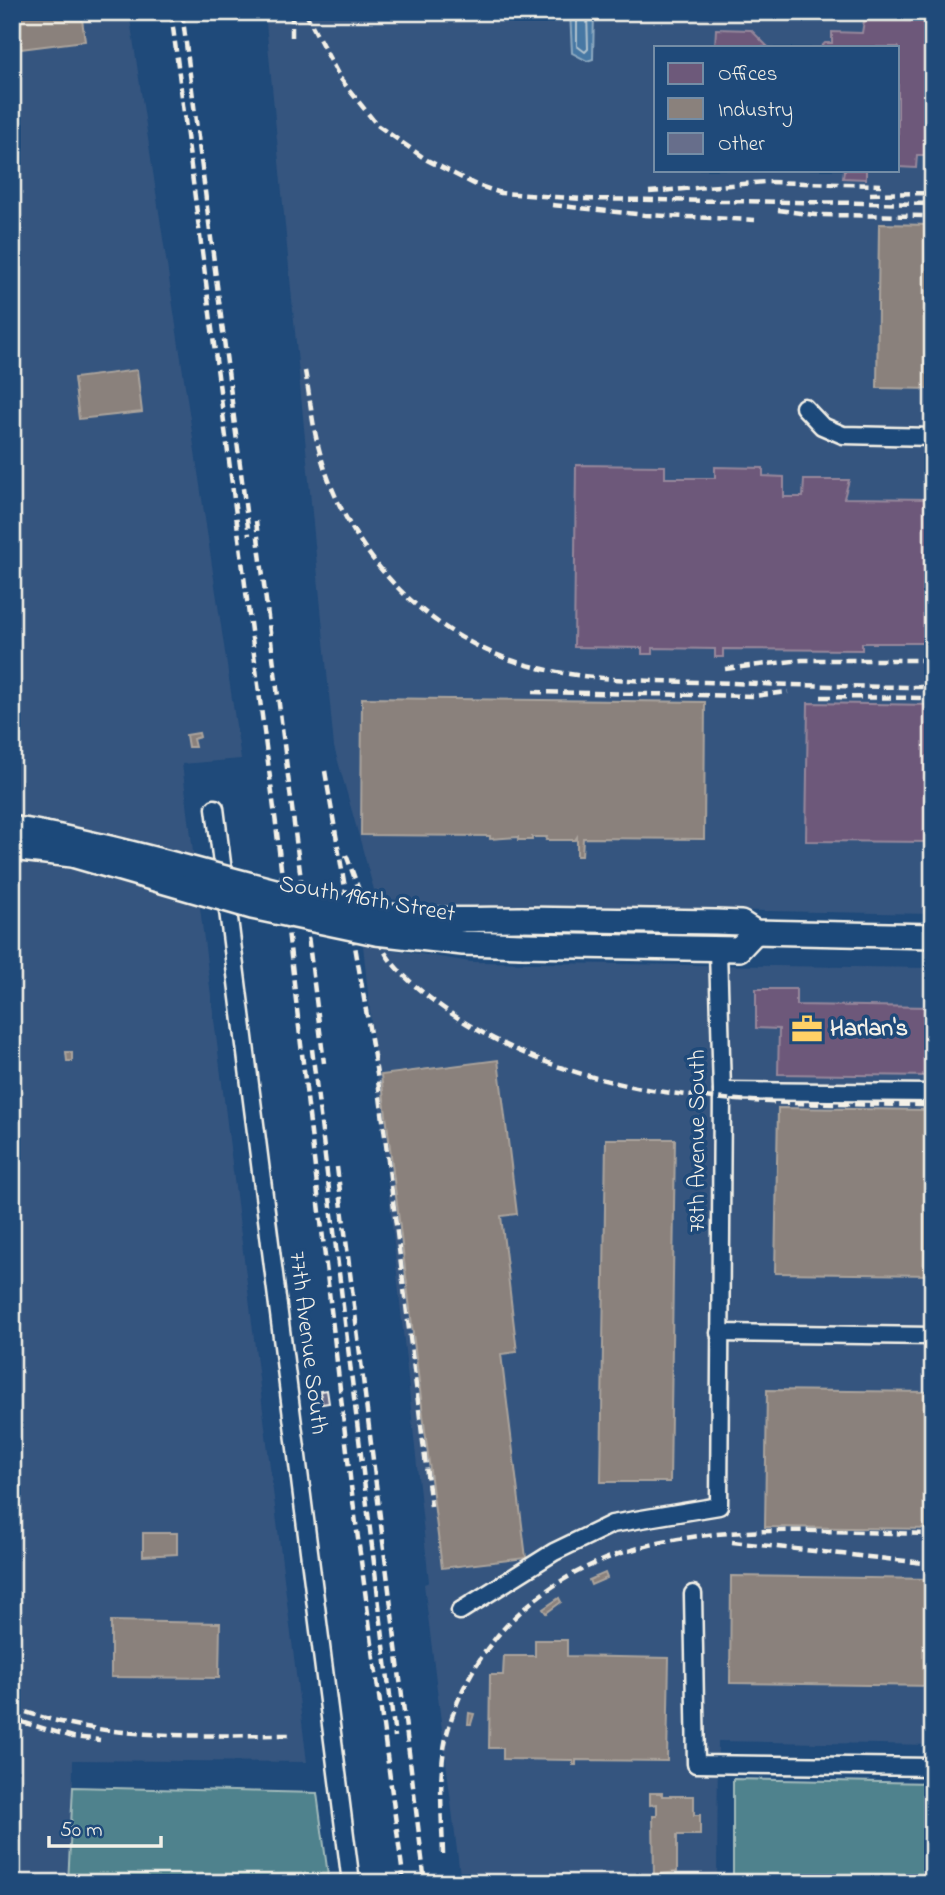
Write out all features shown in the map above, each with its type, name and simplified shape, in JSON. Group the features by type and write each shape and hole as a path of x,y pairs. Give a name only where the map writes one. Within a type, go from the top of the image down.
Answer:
{"main road":[{"name":"South 196th Street","path":"12,828 73,838 258,887 379,914 741,923 755,932 933,936"},
{"name":"South 196th Street","path":"12,848 72,855 252,906 376,933 463,943 718,950 739,949 755,932"}],"street":[{"path":"804,407 822,426 843,435 933,437"},
{"name":"77th Avenue South","path":"215,808 351,1883"},
{"name":"78th Avenue South","path":"460,1611 554,1552 612,1524 719,1506 722,1091 718,950"},
{"path":"722,1091 933,1093"},
{"path":"719,1333 933,1336"},
{"path":"693,1594 696,1764 933,1768"}],"shaded area":[{"path":"12,12 129,12 241,759 182,764 307,1762 73,1760 72,1883 12,1883"},
{"path":"265,12 933,12 933,914 433,905 376,897 334,747"},
{"path":"363,945 471,962 933,968 933,1745 718,1741 717,1883 461,1883 424,1584 429,1582"}],"green space":[{"path":"733,1779 933,1783 933,1883 733,1883"},
{"path":"73,1787 317,1793 329,1883 68,1883"}],"water":[{"path":"570,12 594,12 593,59 587,61 572,53"}],"building: Offices":[{"path":"864,21 933,21 933,155 917,155 916,168 900,167 900,46 822,46 832,43 832,32 862,33"},
{"path":"716,29 751,30 767,46 715,46"},
{"path":"844,172 866,172 866,179 843,178"},
{"path":"576,465 665,466 665,478 715,478 715,467 763,468 763,476 784,477 784,497 803,497 804,480 849,480 844,498 933,499 933,658 927,658 928,643 862,643 862,650 723,649 723,657 715,657 715,649 653,648 653,654 642,654 642,648 574,647"},
{"path":"808,703 933,705 933,842 806,841"},
{"path":"756,989 796,989 796,1005 933,1007 933,1076 778,1074 779,1029 756,1028"}],"building: Industry":[{"path":"12,12 81,12 85,41 12,50"},
{"path":"879,224 933,225 930,355 933,355 933,389 877,388"},
{"path":"137,370 142,412 79,419 74,378"},
{"path":"362,698 705,702 704,839 583,838 582,856 577,856 577,837 575,840 532,837 532,840 518,840 518,837 490,839 490,836 361,835"},
{"path":"199,733 200,737 193,739 195,747 188,747 186,735"},
{"path":"66,1052 72,1052 72,1061 67,1061"},
{"path":"498,1060 517,1214 501,1216 517,1352 501,1354 526,1558 442,1568 381,1075"},
{"path":"778,1108 933,1110 933,1275 775,1273"},
{"path":"606,1139 675,1139 670,1482 601,1482"},
{"path":"767,1390 933,1392 933,1529 765,1527"},
{"path":"143,1533 177,1533 177,1554 143,1556"},
{"path":"605,1573 607,1578 591,1585 589,1580"},
{"path":"731,1576 933,1579 933,1686 730,1683"},
{"path":"559,1598 561,1602 546,1613 543,1609"},
{"path":"111,1621 220,1623 219,1678 111,1677"},
{"path":"535,1640 567,1640 567,1656 669,1658 667,1761 576,1760 576,1765 573,1765 573,1760 503,1759 503,1748 489,1748 490,1675 503,1675 504,1656 535,1656"},
{"path":"469,1713 474,1714 471,1724 468,1724"},
{"path":"650,1793 662,1793 662,1796 694,1796 694,1815 700,1815 700,1835 677,1835 677,1872 654,1875 653,1816 657,1816 657,1804 650,1805"}],"building: Other":[{"path":"327,1390 329,1403 322,1404 320,1391"}],"railway":[{"path":"171,12 276,824 351,1486 404,1883"},
{"path":"182,12 249,535"},
{"path":"292,12 292,41"},
{"path":"305,12 340,78 377,125 427,160 474,184 501,193 583,199 933,204"},
{"path":"649,192 765,182 881,185"},
{"path":"870,194 933,193"},
{"path":"552,205 645,215 755,220"},
{"path":"778,210 815,215 933,216"},
{"path":"305,371 319,449 331,487 370,556 396,586 426,613 458,635 493,653 552,671 618,679 933,687"},
{"path":"256,521 324,1063"},
{"path":"725,669 802,660 933,660"},
{"path":"533,692 753,696 788,692"},
{"path":"821,697 933,698"},
{"path":"325,771 378,1080 431,1506"},
{"path":"346,855 380,944 392,962 416,987 452,1014 507,1045 564,1068 624,1084 684,1095 746,1101 933,1105"},
{"path":"312,1049 395,1737"},
{"path":"337,1167 425,1883"},
{"path":"443,1854 442,1767 446,1738 457,1703 473,1671 493,1641 517,1615 561,1581 609,1558 660,1543 714,1534 769,1531 933,1534"},
{"path":"732,1542 933,1564"},
{"path":"12,1707 46,1718 116,1731 186,1735 293,1735"},
{"path":"22,1722 73,1737 100,1740"}],"place":[{"name":"Harlan's","path":"807,1029"}]}
